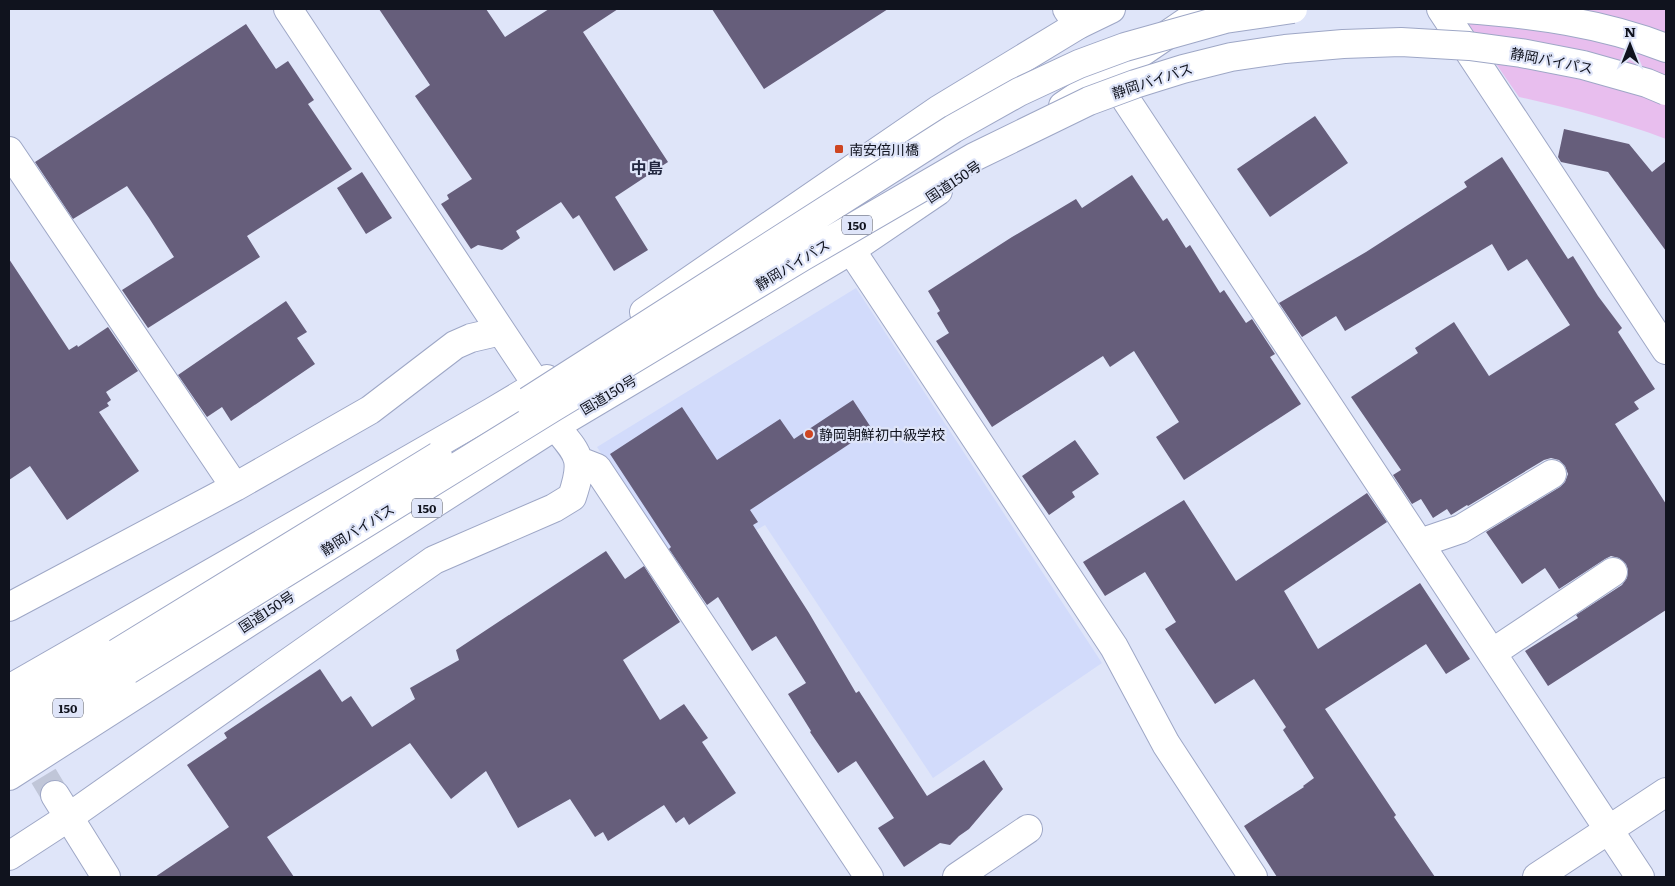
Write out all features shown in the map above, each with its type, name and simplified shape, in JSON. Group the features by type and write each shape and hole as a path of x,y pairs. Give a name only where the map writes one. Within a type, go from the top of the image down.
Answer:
{"main road":[{"path":"288,9 537,385"},
{"path":"9,689 537,385 1073,17 1111,9"},
{"name":"国道150号","path":"9,776 555,426 851,250 1205,9"},
{"name":"静岡バイパス","path":"123,661 953,129 1019,92 1079,64 1133,44 1225,19 1293,9"},
{"path":"1441,9 1666,350"},
{"path":"1465,9 1523,14 1590,24 1666,48"},
{"name":"静岡バイパス","path":"123,661 905,197 974,157 1089,101 1135,84 1231,57 1285,49 1401,42 1469,46 1521,53 1583,65 1666,90"},
{"path":"1109,74 1640,877"},
{"path":"9,151 235,487"},
{"path":"851,250 1114,647 1166,744 1254,877"},
{"path":"9,607 235,487 370,410 455,346 471,338 501,332"},
{"path":"9,856 62,806 434,560 554,508 572,497 578,478 579,461 573,448 555,426"},
{"path":"579,461 597,468 869,877"},
{"path":"1420,543 1461,529 1552,474"},
{"path":"1492,653 1613,572"},
{"name":"150","path":"9,718 123,661"},
{"name":"150","path":"9,745 123,661"},
{"path":"1537,877 1666,792"},
{"path":"62,806 84,845 106,877"},
{"path":"957,877 1028,829"}],"shaded area":[{"path":"1458,9 1666,9 1666,139 1593,115 1519,97"},
{"path":"856,288 1102,663 933,778 765,525 681,576 597,447"}],"building":[{"path":"379,9 486,9 505,37 549,9 618,9 583,32 668,162 615,197 648,250 614,271 579,215 573,219 561,202 516,231 520,238 502,250 478,245 471,249 441,204 449,199 447,195 472,179 415,96 430,85"},
{"path":"712,9 888,9 764,89"},
{"path":"246,24 276,69 288,61 314,100 308,104 352,169 247,236 260,257 148,328 122,290 174,257 149,218 127,186 73,219 35,162"},
{"path":"1315,116 1348,163 1270,217 1237,169"},
{"path":"1564,129 1629,144 1652,172 1666,161 1666,251 1608,172 1561,162 1558,157"},
{"path":"1502,157 1568,259 1573,256 1598,296 1622,328 1618,332 1655,389 1634,402 1639,409 1615,424 1666,504 1666,610 1548,686 1525,651 1578,618 1576,615 1622,585 1627,578 1628,570 1626,564 1619,558 1611,556 1559,589 1545,568 1522,584 1486,532 1560,487 1565,482 1568,474 1565,466 1559,460 1551,458 1544,460 1451,515 1447,509 1433,518 1421,499 1412,504 1393,475 1401,470 1351,397 1418,353 1415,348 1454,322 1489,376 1570,325 1527,259 1508,271 1492,244 1345,331 1336,316 1302,337 1279,303 1366,252 1467,187 1464,182"},
{"path":"362,172 392,218 366,234 337,188"},
{"path":"1132,175 1163,221 1167,218 1186,248 1190,245 1220,293 1224,290 1246,323 1252,319 1275,354 1270,357 1301,404 1184,480 1156,437 1179,422 1134,351 1110,367 1103,356 992,427 936,341 949,333 937,313 940,311 928,291 1012,237 1076,199 1082,208"},
{"path":"9,259 69,350 77,345 78,347 108,327 138,371 106,392 111,400 107,403 109,406 99,412 139,471 67,520 30,466 9,480"},
{"path":"286,301 307,332 297,338 315,364 231,421 222,407 207,417 178,375"},
{"path":"853,400 872,429 750,510 758,522 753,525 809,613 856,693 859,691 927,796 984,760 1003,789 969,829 950,845 940,843 904,867 878,828 894,818 856,761 838,773 810,732 788,694 806,683 776,636 752,651 718,597 707,605 669,549 671,547 610,454 682,407 717,460 780,419 794,439"},
{"path":"1075,440 1099,474 1072,492 1075,497 1049,515 1022,476"},
{"path":"1367,493 1387,522 1284,591 1318,649 1420,583 1470,659 1446,674 1426,644 1325,709 1435,877 1277,877 1244,826 1304,787 1314,778 1283,730 1286,727 1254,679 1215,704 1165,629 1176,622 1145,572 1105,596 1083,562 1184,500 1236,581"},
{"path":"606,551 625,579 644,566 680,622 623,660 660,720 684,704 708,738 702,742 736,793 689,825 684,817 676,823 664,805 608,841 603,832 595,837 570,799 518,828 486,771 451,799 410,743 267,837 294,877 155,877 229,827 187,765 227,738 224,733 320,669 342,702 351,696 372,727 415,699 410,688 459,660 456,650"}],"tunnel":[{"path":"22,740 55,795"}],"place":[{"name":"南安倍川橋","path":"839,149"},
{"name":"静岡朝鮮初中級学校","path":"809,434"}],"district":[{"name":"中島","path":"647,167"}]}
